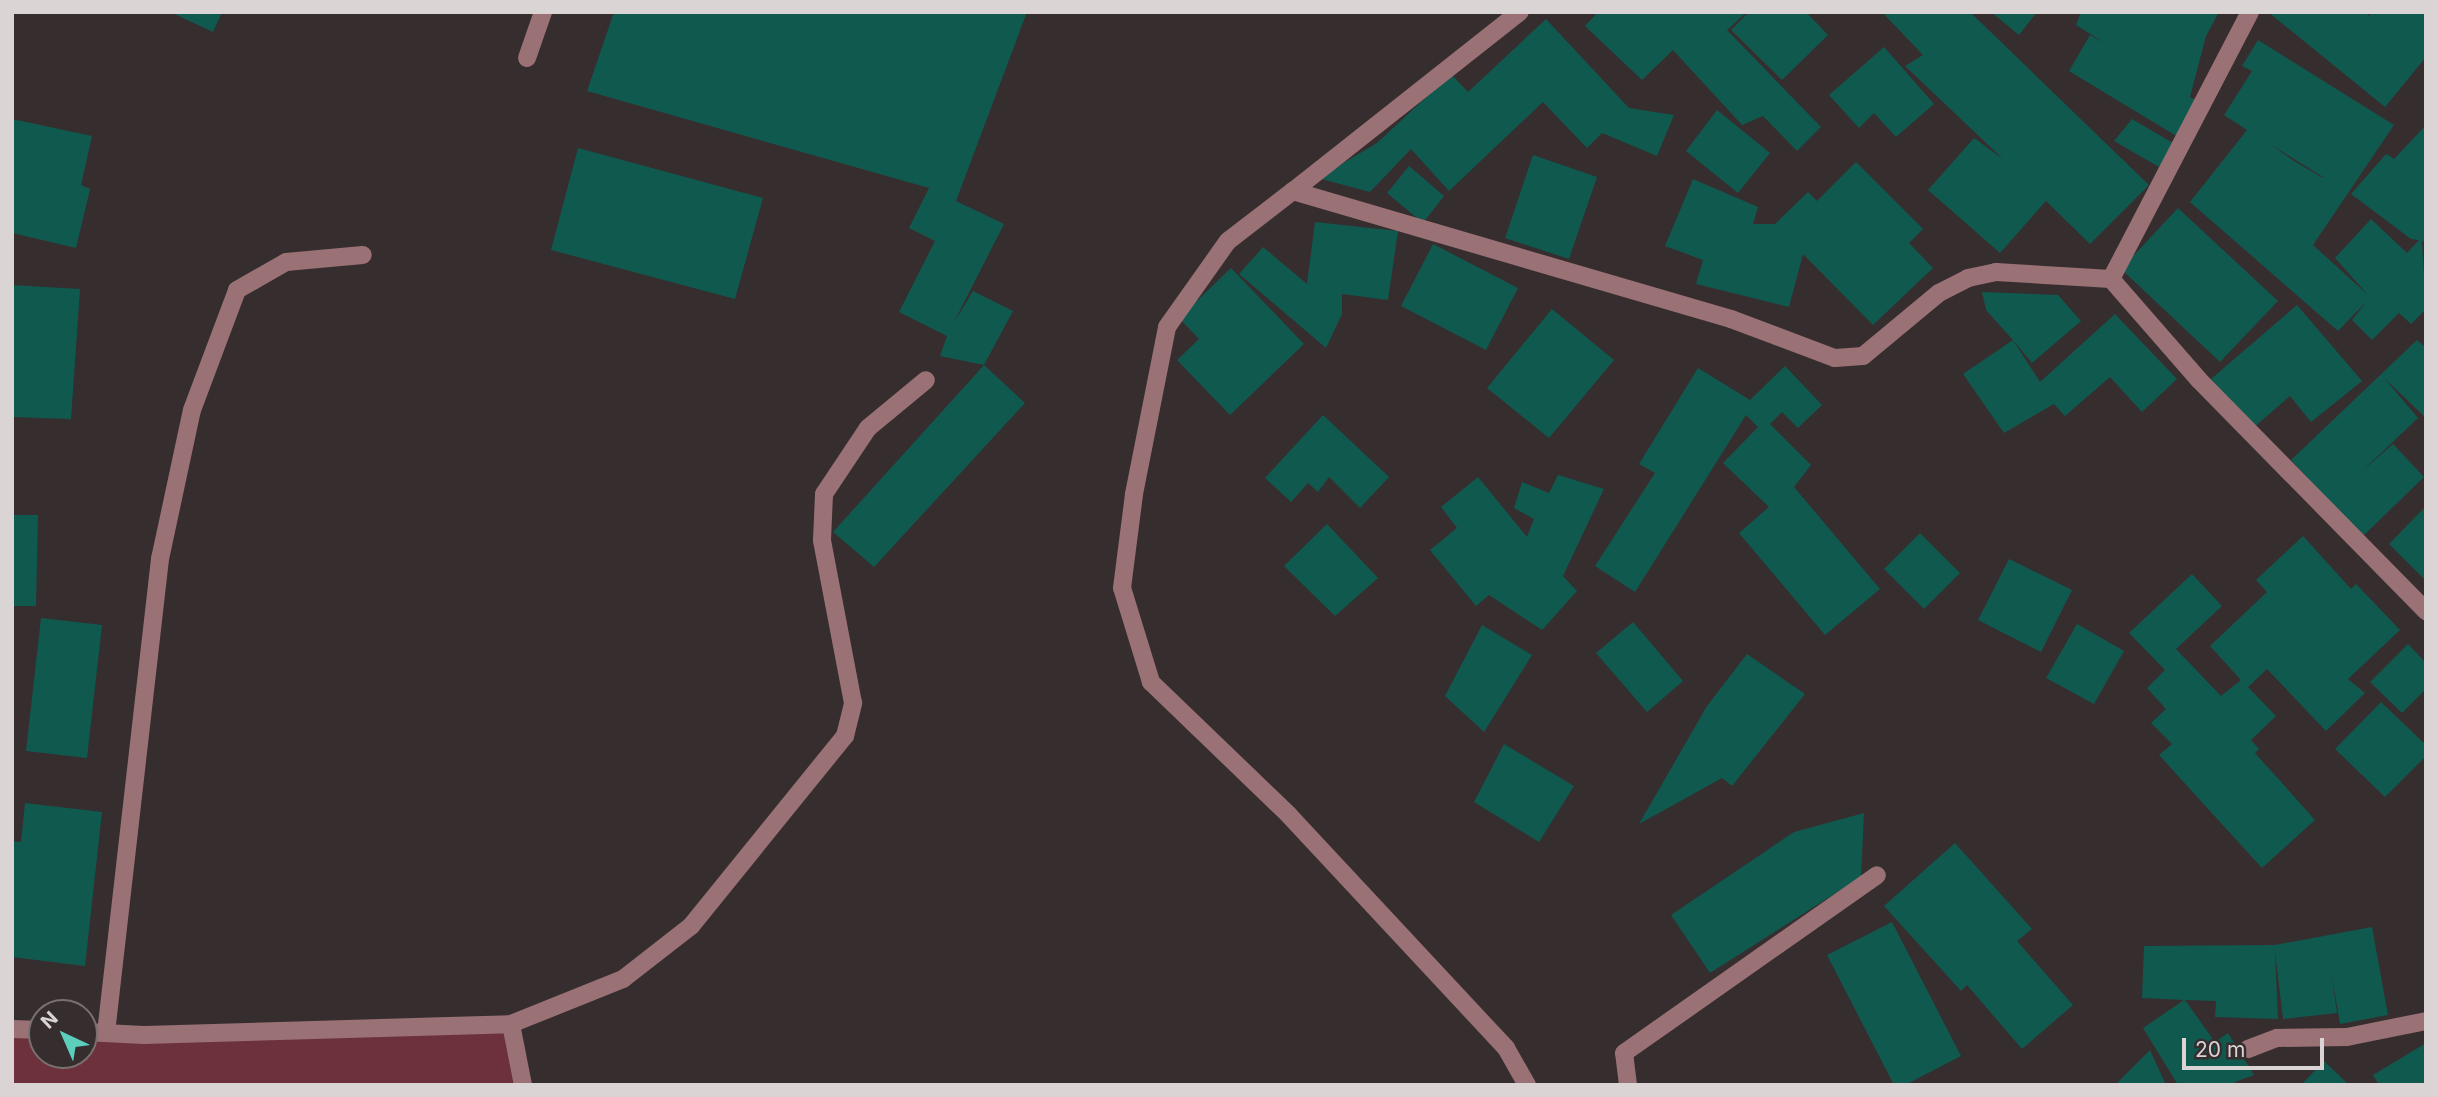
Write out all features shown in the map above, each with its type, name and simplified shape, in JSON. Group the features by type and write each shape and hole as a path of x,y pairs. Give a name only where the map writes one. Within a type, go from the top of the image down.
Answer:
{"street":[{"path":"527,58 543,12"},
{"path":"1520,12 1228,241 1167,327 1134,494 1122,588 1151,682 1289,815 1506,1048 1527,1085"},
{"path":"2111,278 2250,12"},
{"path":"1293,191 1731,319 1835,358 1863,356 1940,293 1968,278 1996,272 2111,278 2199,380 2426,611"},
{"path":"106,1033 160,559 192,410 237,290 286,262 363,255"},
{"path":"98,1033 511,1024 623,979 691,926 845,736 853,703 822,540 824,494 869,428 926,380"},
{"path":"1628,1085 1624,1053 1877,875"},
{"path":"2248,1049 2277,1038 2347,1037 2426,1021"},
{"path":"511,1024 523,1085"}],"shaded area":[{"path":"511,1024 523,1085 12,1085 12,1029 28,1030 28,1069 98,1069 98,1032"}],"building":[{"path":"170,12 222,12 213,32"},
{"path":"614,12 1027,12 956,201 1004,224 953,324 973,291 1013,311 984,365 940,356 947,336 899,312 935,241 909,228 929,188 587,91"},
{"path":"1598,12 1747,12 1727,30 1821,127 1797,151 1763,116 1742,125 1673,50 1642,80 1585,26"},
{"path":"1749,12 1806,12 1828,35 1782,80 1731,30"},
{"path":"1882,12 1970,12 2149,185 2090,244 2046,201 2000,253 1928,190 1974,138 2003,159 1905,66 1923,55"},
{"path":"1991,12 2037,12 2019,35"},
{"path":"2081,12 2219,12 2206,36 2190,97 2199,102 2178,137 2069,71 2090,35 2105,43 2076,25"},
{"path":"2268,12 2370,12 2367,18 2372,12 2426,12 2426,57 2385,107"},
{"path":"1546,19 1629,108 1674,115 1657,156 1602,133 1587,148 1543,102 1449,191 1411,149 1370,192 1318,178 1377,143 1451,74 1468,92"},
{"path":"2258,40 2394,125 2313,245 2368,295 2335,258 2371,219 2407,253 2419,240 2411,239 2351,194 2386,154 2394,159 2426,125 2426,241 2422,241 2426,309 2411,324 2399,313 2372,340 2352,320 2367,301 2338,331 2190,202 2247,130 2224,115 2252,71 2242,66","holes":["2270,144 2323,177 2294,161"]},
{"path":"1884,47 1934,104 1896,137 1874,113 1859,128 1829,95"},
{"path":"1717,110 1770,153 1738,193 1686,151"},
{"path":"12,119 92,136 81,185 90,189 76,248 12,233"},
{"path":"2132,119 2173,143 2159,167 2114,141"},
{"path":"578,148 763,198 735,299 551,250"},
{"path":"1533,155 1597,177 1569,259 1505,238"},
{"path":"1856,162 1923,229 1909,243 1933,268 1873,325 1803,254 1789,307 1696,284 1703,260 1665,246 1693,179 1758,207 1753,224 1775,224 1808,192 1817,201"},
{"path":"1409,166 1444,196 1423,223 1387,193"},
{"path":"2178,208 2278,301 2220,362 2121,269"},
{"path":"1315,222 1398,231 1388,300 1342,294 1342,314 1326,348 1239,274 1263,247 1307,284"},
{"path":"1433,244 1518,288 1486,350 1401,306"},
{"path":"1231,268 1304,344 1230,415 1177,360 1199,339 1179,318"},
{"path":"12,285 80,289 71,419 12,417"},
{"path":"1982,292 2058,295 2081,321 2032,363 1986,310"},
{"path":"2297,305 2362,381 2311,422 2290,396 2253,428 2211,379"},
{"path":"1552,309 1614,360 1549,438 1487,388"},
{"path":"2115,314 2177,379 2142,412 2110,377 2065,416 2054,404 2004,433 1963,374 2013,340 2040,382"},
{"path":"2417,340 2426,348 2426,418 2385,379 2418,418 2361,472 2393,444 2424,477 2362,537 2291,460"},
{"path":"984,365 1025,403 874,567 833,532"},
{"path":"1785,366 1822,405 1798,428 1782,412 1770,424 1811,465 1794,487 1880,589 1825,635 1739,533 1769,507 1723,463 1758,427 1746,415 1635,592 1595,566 1655,473 1639,464 1698,368 1750,400"},
{"path":"1323,415 1389,477 1360,508 1329,477 1318,492 1308,483 1291,502 1265,478"},
{"path":"1558,475 1604,489 1563,576 1529,540 1577,591 1542,630 1489,595 1476,606 1430,550 1457,528 1441,507 1478,477 1527,537 1534,519 1514,508 1522,482 1549,493"},
{"path":"2426,506 2426,581 2389,544"},
{"path":"12,515 38,515 36,606 12,606"},
{"path":"1327,524 1378,578 1335,616 1284,566"},
{"path":"1920,533 1960,573 1924,609 1884,569"},
{"path":"2303,536 2351,589 2356,584 2400,630 2348,679 2365,693 2326,731 2267,669 2248,687 2276,716 2251,740 2259,749 2255,753 2315,820 2262,868 2159,755 2172,744 2151,723 2166,709 2147,688 2165,670 2129,633 2192,574 2222,606 2176,649 2221,696 2241,680 2210,646 2267,592 2256,580"},
{"path":"2009,559 2072,590 2041,652 1978,620"},
{"path":"41,618 102,625 87,758 26,751"},
{"path":"1633,622 1683,681 1647,712 1596,653"},
{"path":"2077,624 2124,651 2094,704 2046,678"},
{"path":"1482,625 1532,655 1484,732 1445,696"},
{"path":"2408,644 2426,663 2426,689 2402,713 2370,682"},
{"path":"1747,654 1805,694 1732,786 1722,778 1639,824 1707,706"},
{"path":"2381,702 2426,745 2426,756 2385,797 2335,749"},
{"path":"1504,744 1574,786 1539,842 1474,802"},
{"path":"25,803 102,812 85,966 12,957 12,841 21,842"},
{"path":"1864,813 1861,877 1710,973 1671,915 1794,832"},
{"path":"1955,843 2032,929 2017,941 2073,1005 2022,1049 1967,985 1961,991 1884,906"},
{"path":"1892,922 1961,1056 1905,1085 1894,1085 1827,955"},
{"path":"2372,927 2388,1015 2340,1024 2331,971 2337,1013 2283,1019 2275,952 2278,1019 2215,1017 2216,1001 2185,1000 2215,1042 2228,1033 2254,1075 2235,1082 2239,1085 2178,1085 2143,1028 2184,1000 2142,998 2144,946 2275,945"},
{"path":"2426,1043 2426,1085 2379,1085 2373,1075"},
{"path":"2150,1050 2166,1085 2115,1085"},
{"path":"2324,1061 2349,1085 2301,1085"}]}
